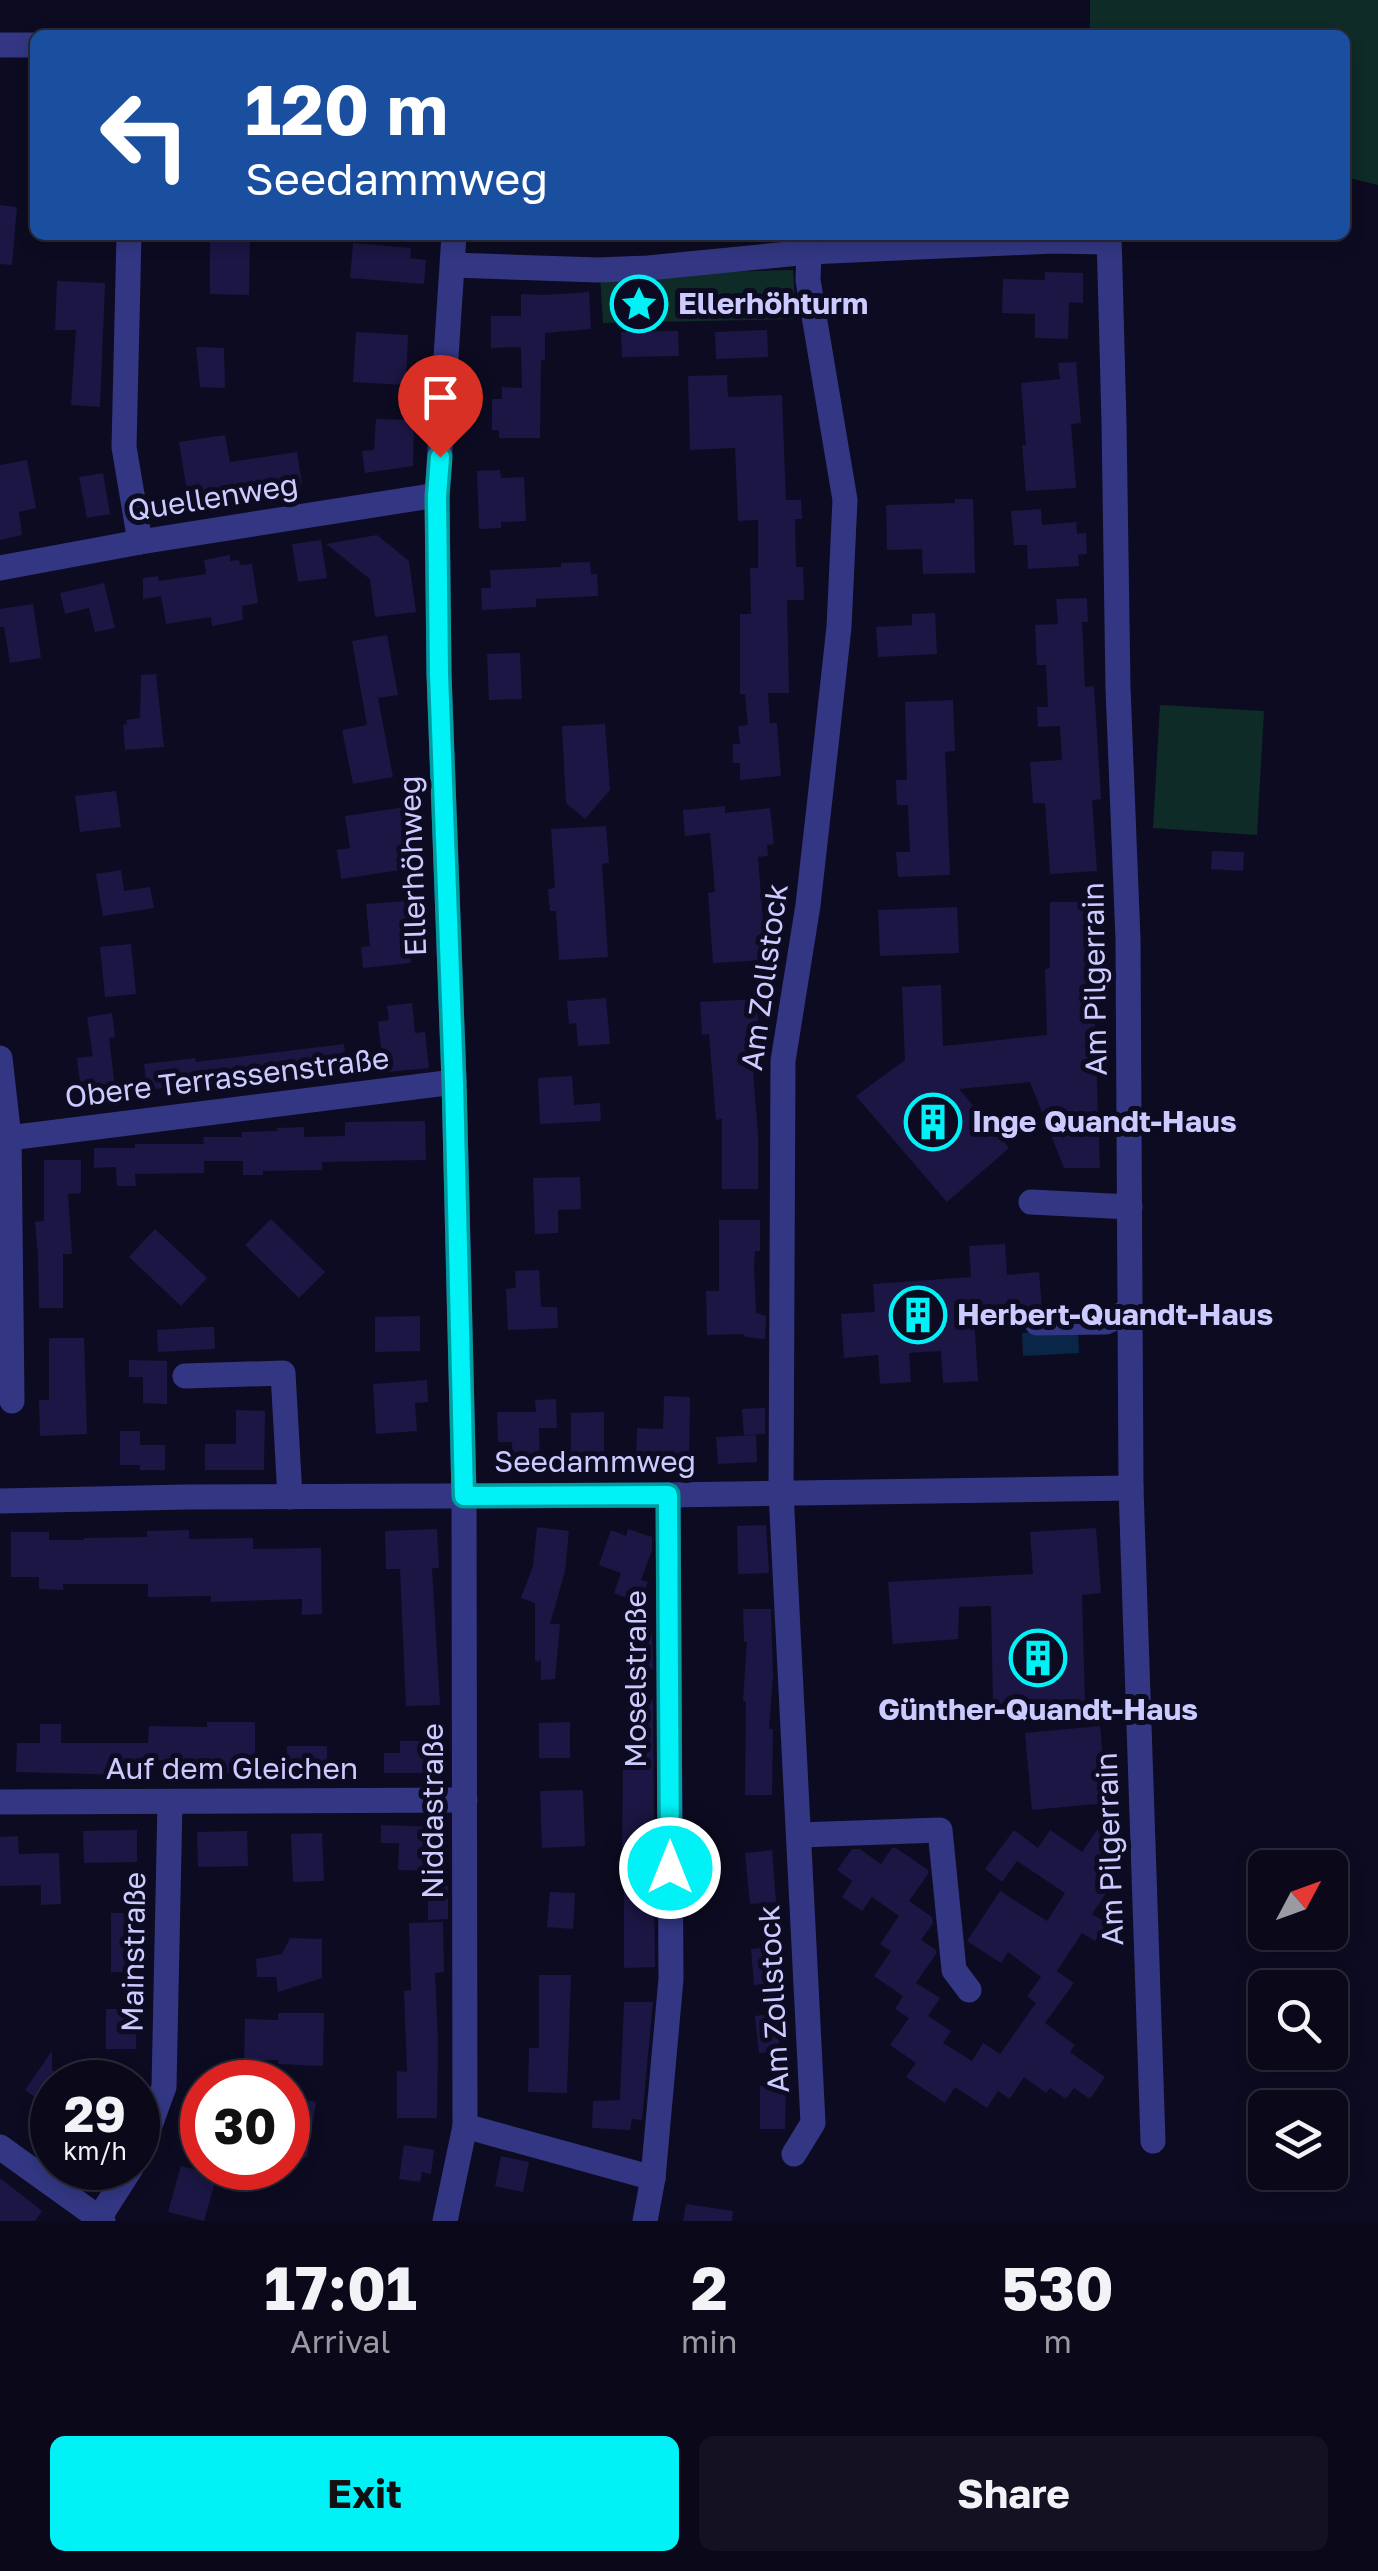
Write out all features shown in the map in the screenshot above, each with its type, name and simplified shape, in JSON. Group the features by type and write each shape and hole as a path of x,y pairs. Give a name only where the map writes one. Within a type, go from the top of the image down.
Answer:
{"street":[{"path":"0,46 30,45"},
{"path":"129,240 124,447 140,542"},
{"name":"Ellerhöhweg","path":"454,240 437,496 464,1496"},
{"path":"453,265 648,268 809,252 1071,240"},
{"name":"Am Pilgerrain","path":"1108,240 1128,939 1131,1488 1152,2141"},
{"name":"Am Zollstock","path":"794,2154 813,2123 781,1492 783,1061 808,905 838,645 845,500 808,280 809,252"},
{"name":"Quellenweg","path":"0,568 437,496"},
{"path":"0,1058 9,1138 12,1401"},
{"name":"Obere Terrassenstraße","path":"9,1138 454,1082"},
{"path":"1031,1202 1130,1207"},
{"path":"1037,1323 1106,1322 1131,1310"},
{"path":"185,1376 283,1372 290,1496"},
{"name":"Seedammweg","path":"0,1501 1131,1488"},
{"name":"Moselstraße","path":"645,2221 653,2178 671,1979 668,1495"},
{"name":"Niddastraße","path":"445,2221 466,2126 464,1496"},
{"name":"Auf dem Gleichen","path":"0,1802 465,1800"},
{"name":"Mainstraße","path":"160,2098 164,2087 170,1802"},
{"path":"799,1835 940,1830 954,1970 969,1990"},
{"path":"466,2126 653,2178"},
{"path":"0,2147 99,2220 117,2190"}],"green space":[{"path":"1090,0 1378,0 1378,185 1350,178 1350,30 1090,30"},
{"path":"793,270 796,319 603,323 600,275"},
{"path":"1160,705 1264,711 1257,835 1153,828"}],"water":[{"path":"1078,1329 1079,1353 1023,1356 1022,1333"}],"building":[{"path":"0,205 17,207 12,265 0,264"},
{"path":"210,240 250,240 249,295 210,294"},
{"path":"353,243 411,248 410,258 426,260 424,284 350,278"},
{"path":"1045,272 1083,273 1083,303 1069,302 1068,339 1035,338 1035,314 1002,313 1003,279 1045,280"},
{"path":"57,281 105,283 100,407 71,405 76,330 55,330"},
{"path":"589,292 591,329 545,333 540,438 499,438 499,430 492,430 492,399 502,399 502,387 522,388 521,347 491,348 491,316 521,316 521,294"},
{"path":"767,330 768,357 716,359 715,332"},
{"path":"678,331 679,356 622,357 621,332"},
{"path":"356,332 408,335 406,385 353,382"},
{"path":"196,347 224,348 225,388 200,387"},
{"path":"1076,362 1081,423 1071,424 1076,488 1026,491 1021,383 1060,379 1058,363"},
{"path":"727,375 728,397 782,395 786,500 801,500 802,519 795,519 796,567 803,567 804,600 787,600 789,693 768,693 770,723 777,723 781,776 740,780 740,763 733,763 733,744 740,744 738,726 748,725 745,694 740,694 740,614 751,614 750,568 758,568 758,520 738,521 735,448 690,450 688,376"},
{"path":"376,419 414,420 413,466 365,473 362,451 374,450"},
{"path":"225,435 230,462 297,452 302,484 189,504 179,442"},
{"path":"27,460 36,508 19,512 22,535 0,540 0,465"},
{"path":"500,470 501,478 524,477 526,521 501,522 501,528 479,529 477,471"},
{"path":"103,473 110,514 87,518 79,477"},
{"path":"955,499 973,499 975,573 923,574 922,549 887,550 886,505 955,503"},
{"path":"1041,509 1042,525 1076,522 1077,534 1086,533 1087,554 1078,555 1079,566 1028,569 1027,545 1014,545 1011,511"},
{"path":"377,535 409,561 416,612 375,617 370,579 326,544"},
{"path":"321,540 327,578 298,582 292,544"},
{"path":"230,555 230,561 252,564 258,603 242,606 243,620 212,626 211,617 166,624 161,596 143,599 143,578 158,576 159,581 206,574 204,560"},
{"path":"590,562 591,574 597,574 598,596 536,599 536,607 482,610 481,588 491,588 490,570"},
{"path":"104,583 115,628 95,632 89,608 65,614 60,593"},
{"path":"1087,598 1088,622 1082,622 1085,687 1094,686 1101,799 1092,800 1097,871 1050,874 1045,803 1033,803 1030,762 1062,760 1060,726 1038,727 1037,707 1048,707 1046,665 1037,665 1035,625 1058,624 1056,599"},
{"path":"33,604 41,658 10,663 4,627 0,627 0,609"},
{"path":"935,613 937,654 878,657 876,627 912,625 912,614"},
{"path":"387,635 398,695 378,698 393,777 353,784 342,730 367,725 352,641"},
{"path":"520,653 522,699 489,700 487,654"},
{"path":"156,674 164,747 125,750 123,725 126,720 140,718 141,675"},
{"path":"953,700 955,751 945,752 950,875 898,877 896,852 910,852 908,805 897,805 896,780 907,780 905,702"},
{"path":"605,724 610,790 585,819 566,803 562,726"},
{"path":"116,791 121,827 80,832 75,796"},
{"path":"725,806 725,813 770,808 774,844 767,845 768,856 758,857 766,960 713,963 708,893 715,892 710,833 685,836 683,810"},
{"path":"405,807 409,832 401,834 407,869 341,879 337,850 350,848 345,816"},
{"path":"606,826 609,863 602,864 608,957 559,960 556,911 550,911 548,889 555,888 551,829"},
{"path":"1212,851 1244,852 1243,871 1211,869"},
{"path":"121,870 124,891 150,887 154,908 103,916 96,874"},
{"path":"405,901 411,963 363,968 361,947 370,946 366,904"},
{"name":"Inge Quandt-Haus","path":"1050,902 1094,902 1100,1168 1064,1168 1030,1082 959,1089 1009,1148 947,1202 856,1096 905,1060 902,987 941,985 943,1046 1047,1035 1045,969 1050,968"},
{"path":"957,907 959,953 880,956 878,910"},
{"path":"131,944 136,994 105,997 100,947"},
{"path":"606,998 610,1044 578,1046 576,1023 569,1024 567,1001"},
{"path":"757,999 760,1073 753,1073 758,1189 722,1189 722,1119 716,1120 709,1034 702,1035 700,1002"},
{"path":"412,1003 415,1033 425,1032 429,1068 377,1073 375,1056 382,1056 378,1022 389,1020 387,1006"},
{"path":"112,1013 115,1037 109,1038 116,1096 82,1099 77,1058 93,1056 87,1017"},
{"path":"344,1044 347,1071 303,1075 303,1071 147,1090 144,1064 195,1058 196,1062"},
{"path":"572,1076 574,1105 600,1103 601,1121 540,1124 538,1078"},
{"path":"425,1121 426,1160 322,1162 322,1170 263,1171 263,1175 243,1175 243,1161 204,1161 204,1173 135,1174 136,1186 117,1186 116,1167 94,1168 94,1148 204,1144 203,1137 242,1137 242,1132 277,1128 304,1127 304,1137 345,1136 345,1122"},
{"path":"44,1160 81,1160 81,1193 68,1194 72,1254 63,1254 63,1308 39,1308 35,1222 44,1221"},
{"path":"580,1177 581,1209 558,1210 558,1233 535,1234 533,1178"},
{"path":"271,1219 325,1272 299,1298 245,1245"},
{"path":"719,1220 760,1220 760,1251 755,1251 754,1268 756,1313 766,1316 765,1339 743,1334 707,1335 706,1291 719,1291"},
{"path":"155,1229 207,1278 181,1306 129,1257"},
{"name":"Herbert-Quandt-Haus","path":"1005,1244 1007,1275 1039,1272 1042,1307 1024,1313 974,1317 978,1381 943,1383 941,1351 909,1353 911,1382 880,1384 878,1355 844,1358 841,1314 875,1312 873,1284 971,1277 969,1246"},
{"path":"539,1270 541,1307 557,1307 558,1328 508,1330 506,1289 516,1288 515,1271"},
{"path":"420,1316 420,1351 375,1352 375,1317"},
{"path":"214,1327 215,1349 158,1352 157,1330"},
{"path":"49,1338 84,1338 87,1434 40,1436 39,1400 49,1400"},
{"path":"129,1360 167,1361 167,1404 143,1403 143,1377 129,1377"},
{"path":"427,1380 428,1402 415,1403 417,1431 376,1434 373,1384"},
{"path":"664,1396 690,1397 689,1463 636,1461 637,1428 663,1429"},
{"path":"556,1399 557,1428 539,1428 540,1467 513,1468 512,1442 498,1442 497,1412 536,1412 535,1400"},
{"path":"765,1408 765,1434 744,1435 742,1409"},
{"path":"236,1410 265,1411 264,1470 205,1470 205,1444 236,1444"},
{"path":"604,1412 604,1460 571,1461 571,1413"},
{"path":"120,1431 140,1431 140,1445 165,1445 165,1470 120,1465"},
{"path":"756,1435 757,1462 718,1464 716,1437"},
{"path":"766,1525 769,1573 738,1574 737,1526"},
{"path":"537,1527 569,1531 565,1571 550,1624 560,1624 555,1679 541,1680 541,1658 540,1662 535,1661 535,1603 521,1598 533,1566"},
{"path":"1096,1528 1101,1593 1082,1595 1085,1702 993,1704 991,1606 959,1607 958,1639 893,1644 888,1582 1033,1574 1030,1532"},
{"path":"437,1529 439,1568 432,1568 440,1705 406,1706 400,1569 386,1569 385,1531"},
{"path":"628,1529 652,1537 652,1550 641,1580 648,1582 640,1603 614,1593 621,1573 599,1565 611,1530 626,1536"},
{"path":"189,1530 189,1539 253,1538 253,1549 321,1548 322,1614 302,1615 302,1599 211,1602 211,1596 148,1597 148,1584 63,1584 63,1590 39,1589 39,1577 11,1577 11,1532 49,1532 49,1540 84,1540"},
{"path":"743,1609 771,1609 772,1795 745,1795 743,1701 747,1642"},
{"path":"652,1634 653,1669 630,1671 626,1636"},
{"path":"653,1700 654,1825 650,1874 654,1874 655,1967 624,1968 623,1759 628,1759 627,1701"},
{"path":"207,1722 255,1722 255,1773 207,1773 207,1767 196,1767 196,1761 129,1760 129,1775 16,1772 17,1743 40,1743 40,1724 61,1724 61,1743 148,1743 149,1726 207,1727"},
{"path":"570,1722 570,1758 539,1758 539,1723"},
{"name":"Günther-Quandt-Haus","path":"1100,1726 1107,1803 1032,1810 1025,1733"},
{"path":"400,1741 442,1741 443,1773 384,1773 384,1753 400,1753"},
{"path":"287,1746 327,1746 327,1773 287,1773"},
{"path":"583,1790 585,1846 542,1848 540,1791"},
{"path":"381,1825 440,1827 439,1871 398,1870 399,1843 381,1843"},
{"path":"137,1830 137,1862 84,1863 83,1831"},
{"path":"1014,1830 1038,1848 1050,1830 1082,1852 1097,1830 1118,1844 1102,1867 1117,1877 1092,1914 1107,1923 1095,1941 1082,1933 1057,1971 1074,1983 1045,2023 1075,2045 1070,2052 1105,2077 1090,2099 1074,2088 1066,2099 1050,2088 1046,2093 1024,2077 1010,2099 998,2091 987,2108 955,2087 945,2103 906,2077 916,2063 890,2045 909,2018 895,2009 903,1996 874,1976 891,1951 880,1944 899,1916 872,1897 862,1911 842,1897 852,1881 837,1870 852,1849 860,1849 881,1864 896,1848 928,1870 909,1901 932,1917 933,1923 921,1940 936,1954 916,1983 940,1998 928,2016 951,2031 943,2043 972,2061 983,2043 1000,2054 1036,2003 1027,1996 1041,1977 1008,1952 1001,1963 967,1941 1000,1891 1047,1921 1065,1893 1017,1861 1002,1882 985,1869"},
{"path":"247,1831 248,1866 198,1867 197,1832"},
{"path":"322,1833 324,1881 293,1882 291,1834"},
{"path":"18,1836 19,1854 59,1853 61,1904 41,1905 41,1885 0,1886 0,1837"},
{"path":"772,1850 776,1902 750,1904 745,1853"},
{"path":"448,1886 448,1919 428,1920 428,1887"},
{"path":"550,1892 575,1893 573,1929 547,1927"},
{"path":"111,1913 139,1913 140,1972 111,1972"},
{"path":"443,1922 444,1972 435,1973 437,2118 397,2118 397,2071 407,2072 404,1991 411,1990 409,1923"},
{"path":"290,1938 322,1939 322,1978 278,1992 276,1977 257,1977 256,1959 282,1954"},
{"path":"774,1947 777,1983 754,1985 751,1949"},
{"path":"539,1975 571,1975 567,2093 528,2092 529,2048 539,2048"},
{"path":"624,2002 653,2002 642,2120 632,2119 630,2130 592,2128 593,2101 620,2100"},
{"path":"106,2009 136,2009 136,2049 106,2049"},
{"path":"278,2013 324,2013 323,2066 310,2065 310,2060 244,2060 245,2019 278,2020"},
{"path":"776,2013 780,2051 759,2053 755,2016"},
{"path":"760,2086 786,2086 785,2129 760,2129"},
{"path":"310,2101 316,2102 310,2139"},
{"path":"404,2145 434,2150 431,2174 422,2172 420,2182 399,2179"},
{"path":"501,2156 529,2162 523,2192 495,2186"},
{"path":"180,2170 180,2190 213,2190 204,2221 168,2212"},
{"path":"0,2178 42,2211 35,2221 0,2221"},
{"path":"686,2204 733,2211 732,2221 683,2221"}],"place":[{"name":"Ellerhöhturm","path":"639,304"},
{"name":"Inge Quandt-Haus","path":"933,1122"},
{"name":"Herbert-Quandt-Haus","path":"918,1315"},
{"name":"Günther-Quandt-Haus","path":"1038,1658"}],"route":[{"path":"440,457 439,674 464,1496 668,1495 670,1868"}]}
